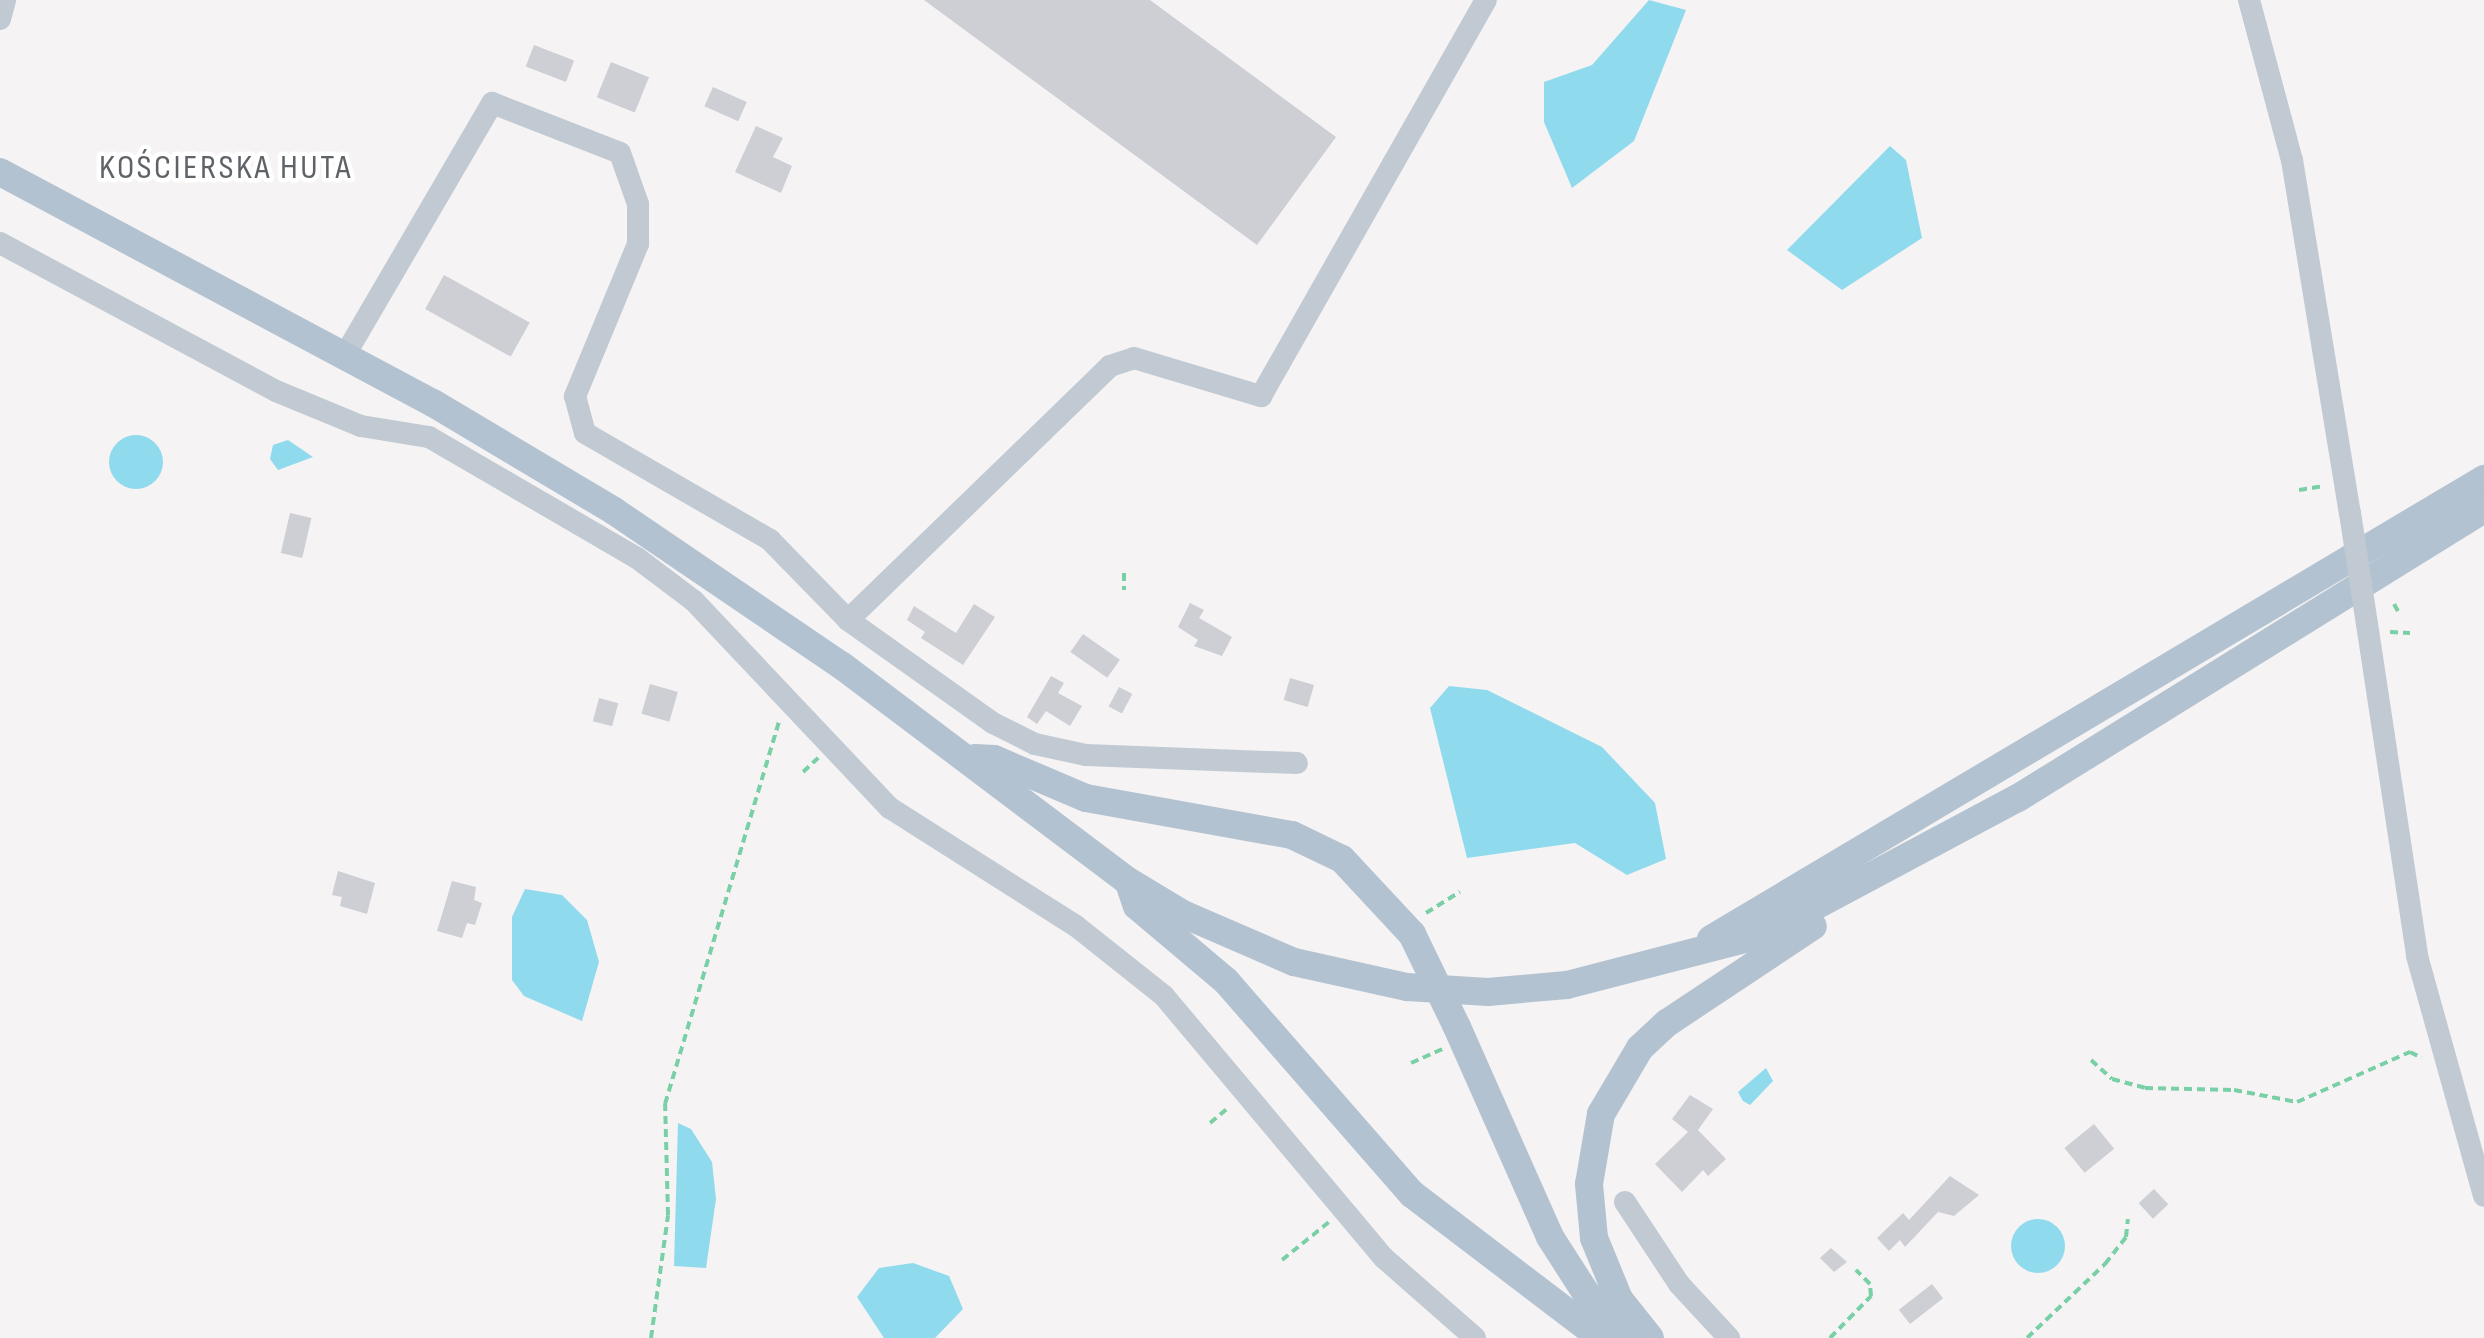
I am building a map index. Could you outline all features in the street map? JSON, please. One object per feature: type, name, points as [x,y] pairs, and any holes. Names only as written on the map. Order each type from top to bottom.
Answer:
[{"type":"main road","points":[[0,172],[345,355],[614,511],[967,758],[1128,882],[1255,949],[1407,988],[1488,992],[1568,985],[1762,935],[1900,865]]},
{"type":"main road","points":[[1665,962],[1825,875],[2484,479]]},
{"type":"main road","points":[[1650,1338],[1605,1271],[1590,1215],[1590,1156],[1612,1090],[1667,1022],[1900,865],[2484,508]]},
{"type":"main road","points":[[967,758],[994,759],[1086,798],[1292,835],[1342,859],[1409,930],[1457,1027],[1550,1238],[1586,1293],[1634,1338]]},
{"type":"main road","points":[[1128,882],[1137,906],[1226,981],[1412,1194],[1601,1338]]},
{"type":"street","points":[[0,19],[5,0]]},
{"type":"street","points":[[848,620],[1110,366],[1134,358],[1261,396],[1486,0]]},
{"type":"street","points":[[2249,0],[2292,160],[2350,513],[2377,628],[2418,956],[2444,1070],[2484,1196]]},
{"type":"street","points":[[345,355],[492,103],[620,153],[638,204],[638,244],[575,396],[585,433],[770,540],[848,620],[993,723],[1034,744],[1086,756],[1297,763]]},
{"type":"street","points":[[0,243],[276,391],[361,426],[428,437],[637,558],[725,630],[890,808],[1076,926],[1164,996],[1395,1269],[1475,1338]]},
{"type":"street","points":[[1625,1202],[1680,1284],[1728,1338]]},
{"type":"path","points":[[2299,490],[2335,485]]},
{"type":"path","points":[[1124,573],[1124,590]]},
{"type":"path","points":[[2394,604],[2399,613]]},
{"type":"path","points":[[2377,628],[2410,633]]},
{"type":"path","points":[[652,1338],[668,1215],[665,1104],[769,742]]},
{"type":"path","points":[[1409,930],[1460,892]]},
{"type":"path","points":[[2091,1060],[2112,1078],[2144,1088],[2234,1090],[2297,1102],[2410,1052],[2444,1070]]},
{"type":"path","points":[[1282,1260],[1344,1210]]},
{"type":"path","points":[[2027,1338],[2105,1264],[2126,1237],[2128,1219]]},
{"type":"path","points":[[1830,1338],[1870,1296],[1870,1284],[1856,1270]]},
{"type":"water","points":[[1649,0],[1686,10],[1634,141],[1572,188],[1544,122],[1544,82],[1592,65]]},
{"type":"water","points":[[1890,146],[1906,160],[1922,238],[1842,290],[1787,250]]},
{"type":"water","points":[[136,435],[155,443],[163,462],[155,481],[136,489],[117,481],[109,462],[117,443]]},
{"type":"water","points":[[288,440],[313,457],[278,470],[270,459],[273,445]]},
{"type":"water","points":[[1449,686],[1487,690],[1602,747],[1655,803],[1666,859],[1627,875],[1575,843],[1467,858],[1430,708]]},
{"type":"water","points":[[525,889],[562,895],[587,920],[599,962],[582,1021],[524,996],[512,980],[512,917]]},
{"type":"water","points":[[1766,1068],[1773,1081],[1750,1105],[1738,1092]]},
{"type":"water","points":[[678,1123],[691,1129],[712,1162],[716,1199],[706,1268],[674,1266]]},
{"type":"water","points":[[2038,1219],[2057,1227],[2065,1246],[2057,1265],[2038,1273],[2019,1265],[2011,1246],[2019,1227]]},
{"type":"water","points":[[913,1263],[949,1276],[963,1309],[935,1338],[884,1338],[857,1297],[879,1268]]},
{"type":"building","points":[[924,0],[1150,0],[1336,137],[1257,245]]},
{"type":"building","points":[[534,45],[574,60],[566,82],[526,66]]},
{"type":"building","points":[[611,62],[649,77],[635,113],[597,97]]},
{"type":"building","points":[[713,87],[747,102],[738,121],[704,106]]},
{"type":"building","points":[[756,126],[783,138],[773,157],[792,166],[781,193],[735,172]]},
{"type":"building","points":[[444,275],[530,323],[511,357],[425,309]]},
{"type":"building","points":[[290,513],[311,518],[302,558],[281,553]]},
{"type":"building","points":[[1190,603],[1204,610],[1199,618],[1232,637],[1222,656],[1194,646],[1198,640],[1178,627]]},
{"type":"building","points":[[974,604],[995,617],[963,665],[921,638],[925,632],[907,620],[914,606],[956,633]]},
{"type":"building","points":[[1083,634],[1120,660],[1107,678],[1070,652]]},
{"type":"building","points":[[1051,676],[1064,683],[1058,693],[1082,706],[1070,726],[1046,711],[1037,724],[1027,717]]},
{"type":"building","points":[[1290,678],[1314,685],[1308,707],[1284,700]]},
{"type":"building","points":[[650,684],[678,692],[669,722],[641,714]]},
{"type":"building","points":[[1119,687],[1132,694],[1122,713],[1109,706]]},
{"type":"building","points":[[599,698],[618,703],[612,726],[593,721]]},
{"type":"building","points":[[338,871],[375,883],[367,914],[340,906],[342,897],[332,895]]},
{"type":"building","points":[[452,881],[476,887],[474,900],[482,903],[475,925],[467,923],[462,938],[437,931]]},
{"type":"building","points":[[1690,1095],[1713,1109],[1698,1130],[1726,1159],[1708,1176],[1703,1170],[1682,1192],[1655,1164],[1688,1132],[1672,1119]]},
{"type":"building","points":[[2094,1124],[2114,1149],[2085,1173],[2064,1148]]},
{"type":"building","points":[[1950,1176],[1979,1195],[1954,1216],[1938,1212],[1905,1247],[1900,1240],[1889,1251],[1877,1238],[1903,1213],[1909,1220]]},
{"type":"building","points":[[2154,1189],[2168,1204],[2153,1219],[2139,1203]]},
{"type":"building","points":[[1831,1248],[1847,1262],[1834,1272],[1820,1258]]},
{"type":"building","points":[[1932,1284],[1943,1298],[1910,1324],[1899,1310]]},
{"type":"district","name":"KOŚCIERSKA HUTA","points":[[226,168]]}]
